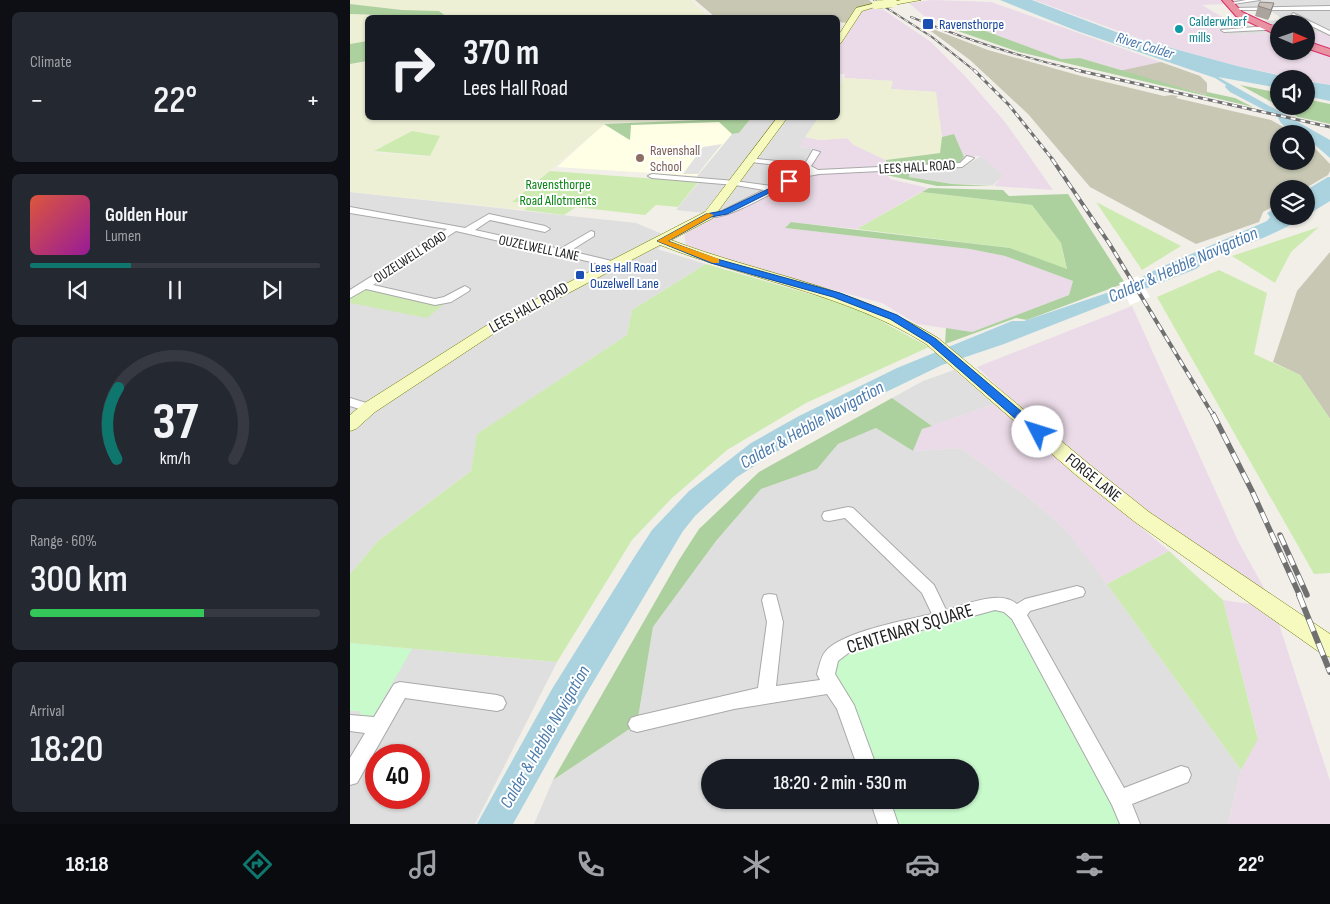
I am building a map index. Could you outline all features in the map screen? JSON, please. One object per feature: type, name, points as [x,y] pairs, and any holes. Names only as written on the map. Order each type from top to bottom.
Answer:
[{"type":"highway","points":[[1230,4],[1249,19],[1270,29]]},
{"type":"highway","points":[[1315,48],[1330,54]]},
{"type":"street","points":[[840,38],[859,10],[876,5],[918,0]]},
{"type":"street","points":[[1230,4],[1258,0]]},
{"type":"street","points":[[1272,3],[1286,9]]},
{"type":"street","points":[[1230,4],[1286,9],[1330,8]]},
{"type":"street","points":[[1205,21],[1249,19]]},
{"type":"street","points":[[1315,25],[1330,25]]},
{"type":"street","points":[[1315,25],[1330,33]]},
{"type":"street","points":[[1224,30],[1270,28]]},
{"type":"street","points":[[1315,33],[1330,33]]},
{"type":"street","points":[[709,215],[736,183],[781,120]]},
{"type":"street","points":[[802,175],[816,152]]},
{"type":"street","name":"LEES HALL ROAD","points":[[350,424],[369,408],[497,325],[709,215],[724,213],[802,175],[819,172],[962,165],[970,158]]},
{"type":"street","points":[[751,160],[807,166],[819,172]]},
{"type":"street","points":[[652,176],[736,183],[773,189]]},
{"type":"street","name":"OUZELWELL LANE","points":[[350,210],[455,228],[613,264]]},
{"type":"street","name":"OUZELWELL LANE","points":[[466,231],[489,218],[545,229]]},
{"type":"street","name":"OUZELWELL ROAD","points":[[351,294],[455,228]]},
{"type":"street","points":[[562,252],[591,234]]},
{"type":"street","name":"FORGE LANE","points":[[661,241],[714,261],[836,295],[894,317],[938,346],[1142,517],[1330,647]]},
{"type":"street","name":"OUZELWELL ROAD","points":[[365,286],[435,302],[447,300],[465,289]]},
{"type":"street","points":[[350,402],[369,408]]},
{"type":"street","points":[[829,516],[848,512],[928,589],[942,618]]},
{"type":"street","points":[[1077,592],[1024,606],[1018,614],[1120,799],[1130,824]]},
{"type":"street","points":[[766,695],[775,622],[770,600]]},
{"type":"street","name":"CENTENARY SQUARE","points":[[831,685],[826,674],[831,657],[845,646],[994,604],[1008,606],[1018,614]]},
{"type":"street","points":[[637,724],[766,695],[804,692],[831,685],[845,705],[865,759]]},
{"type":"street","points":[[350,776],[400,690],[497,703]]},
{"type":"street","points":[[350,723],[379,726]]},
{"type":"street","points":[[1120,799],[1180,775]]},
{"type":"street","points":[[883,809],[888,824]]},
{"type":"shaded area","points":[[350,0],[691,0],[707,15],[444,15],[439,11],[402,10],[350,4]]},
{"type":"shaded area","points":[[695,0],[869,0],[874,4],[860,8],[848,23],[840,22],[840,15],[713,15]]},
{"type":"shaded area","points":[[932,0],[991,2],[1200,76],[1207,83],[1207,95],[1080,58],[1061,59],[980,29],[946,27],[932,17],[924,16],[909,3]]},
{"type":"shaded area","points":[[1034,0],[1225,0],[1229,4],[1202,5],[1229,21],[1207,22],[1231,35],[1270,33],[1270,60],[1315,60],[1315,32],[1330,33],[1330,85],[1315,82],[1315,70],[1270,70],[1270,73],[1237,66],[1143,40]]},
{"type":"shaded area","points":[[1227,0],[1330,0],[1330,33],[1315,32],[1315,15],[1277,15],[1268,9],[1236,10]]},
{"type":"shaded area","points":[[872,8],[884,10],[931,42],[965,76],[1005,122],[1053,190],[994,186],[1003,175],[981,156],[964,157],[954,135],[942,137],[935,92],[890,89],[892,81],[844,78],[845,74],[840,74],[840,38],[857,12]]},
{"type":"shaded area","points":[[350,14],[371,15],[365,15],[365,41],[350,44]]},
{"type":"shaded area","points":[[1238,20],[1252,27],[1268,26],[1260,21],[1270,21],[1270,33],[1231,35],[1206,21]]},
{"type":"shaded area","points":[[930,28],[988,50],[1081,76],[1164,96],[1178,96],[1176,98],[1271,120],[1280,125],[1270,125],[1270,170],[1315,170],[1315,148],[1330,164],[1330,171],[1328,175],[1315,183],[1315,180],[1270,180],[1270,208],[1263,212],[1259,222],[1196,244],[1090,187],[1028,114],[970,60],[928,29]]},
{"type":"shaded area","points":[[365,61],[365,120],[693,120],[606,123],[513,202],[533,203],[524,210],[350,192],[350,64]],"holes":[[[412,131],[439,136],[429,157],[373,152]]]},
{"type":"shaded area","points":[[1161,62],[1200,76],[1207,83],[1207,95],[1119,71]]},
{"type":"shaded area","points":[[844,78],[893,81],[891,89],[936,92],[942,137],[940,153],[886,160],[854,145],[847,138],[820,140],[805,137],[817,120],[840,120],[840,85]]},
{"type":"shaded area","points":[[749,120],[817,120],[800,147],[818,149],[802,175],[708,220],[657,249],[706,264],[632,310],[627,335],[478,434],[471,471],[378,541],[350,574],[350,192],[636,223],[667,236],[704,213],[676,210],[698,183],[697,176],[722,145],[732,134],[739,133]]},
{"type":"shaded area","name":"Ravenshall School","points":[[720,122],[732,134],[697,176],[557,167],[604,124],[629,140],[631,125]]},
{"type":"shaded area","points":[[805,137],[820,140],[847,138],[854,145],[886,160],[886,174],[890,179],[928,188],[857,229],[791,222],[785,228],[970,249],[1005,256],[1073,281],[1069,295],[972,332],[917,324],[882,303],[722,260],[686,246],[684,234],[708,220],[802,175],[817,149],[800,147]]},
{"type":"shaded area","points":[[722,144],[698,174],[683,174],[703,147]]},
{"type":"shaded area","points":[[981,156],[1004,175],[993,185],[952,184],[909,177],[909,168],[965,166]]},
{"type":"shaded area","points":[[1330,252],[1330,419],[1300,375],[1273,362],[1297,291]]},
{"type":"shaded area","points":[[1132,306],[1238,541],[1269,597],[1185,541],[1033,420],[977,367]]},
{"type":"shaded area","points":[[954,370],[994,404],[932,426],[892,398],[923,381]]},
{"type":"shaded area","points":[[994,404],[1169,551],[1107,584],[1063,527],[1033,501],[961,448],[913,451],[922,429]]},
{"type":"shaded area","points":[[876,428],[913,451],[961,448],[1033,501],[1063,527],[1084,552],[1241,770],[1228,824],[534,824],[553,780],[637,724],[653,627],[716,541],[761,489],[817,469],[838,444]]},
{"type":"shaded area","points":[[1223,600],[1256,605],[1277,618],[1330,781],[1330,824],[1228,824],[1241,770],[1258,738]]},
{"type":"shaded area","points":[[350,643],[557,662],[475,824],[350,824]]},
{"type":"green space","points":[[350,4],[402,10],[439,11],[444,15],[382,15],[350,14]]},
{"type":"green space","points":[[946,27],[980,29],[1061,59],[1080,58],[1206,95],[1207,92],[1235,98],[1253,107],[1019,52]]},
{"type":"green space","points":[[365,41],[365,61],[350,64],[350,44]]},
{"type":"green space","points":[[1240,85],[1270,91],[1270,101]]},
{"type":"green space","points":[[1315,101],[1330,104],[1330,124],[1295,115],[1315,115]]},
{"type":"green space","points":[[749,120],[739,133],[732,134],[719,122],[631,125],[630,140],[604,124]]},
{"type":"green space","points":[[412,131],[440,136],[430,156],[374,151]]},
{"type":"green space","points":[[954,134],[964,157],[959,163],[886,166],[886,160],[940,153],[942,137]]},
{"type":"green space","points":[[909,168],[909,177],[952,184],[994,186],[937,186],[886,175],[886,169]]},
{"type":"green space","name":"Ravensthorpe Road Allotments","points":[[550,171],[698,182],[678,207],[656,205],[645,215],[576,207],[564,215],[524,210],[532,203],[512,202]]},
{"type":"green space","points":[[929,188],[1003,190],[1009,196],[1068,194],[1125,283],[1027,320],[1016,318],[945,344],[946,328],[972,332],[1069,295],[1073,281],[1005,256],[970,249],[785,228],[791,222],[1010,248],[1067,269],[1061,243],[1032,205],[922,192]]},
{"type":"green space","points":[[922,192],[1032,205],[1061,243],[1067,270],[1010,248],[857,229]]},
{"type":"green space","points":[[1096,202],[1181,246],[1142,270]]},
{"type":"green space","points":[[1319,227],[1291,252],[1275,283],[1232,256]]},
{"type":"green space","points":[[706,264],[855,307],[929,347],[806,403],[727,450],[671,499],[632,540],[557,662],[350,643],[350,574],[378,541],[471,471],[477,434],[627,335],[632,310]]},
{"type":"green space","points":[[1219,270],[1267,293],[1254,354],[1300,375],[1330,419],[1330,573],[1314,574],[1157,297]]},
{"type":"green space","points":[[366,287],[435,303],[448,301],[427,318],[350,303],[350,297]]},
{"type":"green space","points":[[892,398],[932,426],[922,429],[913,451],[876,428],[838,444],[817,469],[761,489],[716,541],[653,627],[637,724],[553,780],[679,560],[699,529],[759,472]]},
{"type":"green space","points":[[1169,551],[1223,600],[1258,739],[1241,770],[1107,584]]},
{"type":"green space","points":[[1008,606],[1130,824],[888,824],[883,809],[979,809],[979,759],[864,759],[831,685],[831,657],[845,646]]},
{"type":"green space","points":[[350,643],[412,649],[373,717],[362,716],[359,711],[350,711]]},
{"type":"water","name":"River Calder","points":[[1000,0],[1032,0],[1124,35],[1270,73],[1270,86],[1218,77],[1270,106],[1270,113],[1230,92],[1225,87],[1226,85],[1215,78],[1077,31]]},
{"type":"water","points":[[1315,82],[1330,85],[1330,101],[1315,98]]},
{"type":"water","name":"River Calder","points":[[1274,115],[1286,115],[1303,125],[1283,125]]},
{"type":"water","name":"River Calder","points":[[1315,132],[1330,140],[1330,158],[1315,145]]},
{"type":"water","points":[[1330,177],[1330,201],[1315,210],[1315,185]]},
{"type":"water","name":"Calder & Hebble Navigation","points":[[1270,217],[1270,225],[1291,225],[1264,238],[1210,256],[1196,269],[1004,344],[942,365],[859,405],[787,445],[737,477],[695,516],[683,531],[579,706],[513,824],[477,824],[552,689],[652,530],[689,491],[751,443],[797,417],[897,368],[1012,321],[1024,321],[1142,281],[1142,277],[1157,269],[1267,221]]},
{"type":"pier","points":[[1138,276],[1150,297],[1130,305],[1119,283]]},
{"type":"building","points":[[1260,2],[1274,3],[1271,10],[1258,6]]},
{"type":"railway","points":[[874,0],[932,37],[975,71]]},
{"type":"railway","points":[[911,17],[995,48],[1082,71]]},
{"type":"railway","points":[[1076,70],[1330,127]]},
{"type":"railway","points":[[975,71],[1009,105],[1053,160]]},
{"type":"railway","points":[[1052,159],[1109,243],[1213,415]]},
{"type":"railway","points":[[1213,414],[1252,491],[1300,596]]},
{"type":"railway","points":[[1280,535],[1307,595]]},
{"type":"railway","points":[[1299,595],[1330,672]]},
{"type":"slow traffic","points":[[710,215],[685,230],[661,241],[716,261]]},
{"type":"place","name":"Ravensthorpe","points":[[928,24]]},
{"type":"place","name":"Calderwharf mills","points":[[1179,29]]},
{"type":"place","name":"Ravenshall School","points":[[640,158]]},
{"type":"place","name":"Lees Hall Road Ouzelwell Lane","points":[[580,275]]},
{"type":"route","points":[[789,181],[724,213],[709,215],[685,230],[661,241],[714,261],[836,295],[894,317],[932,341],[1038,432]]}]
